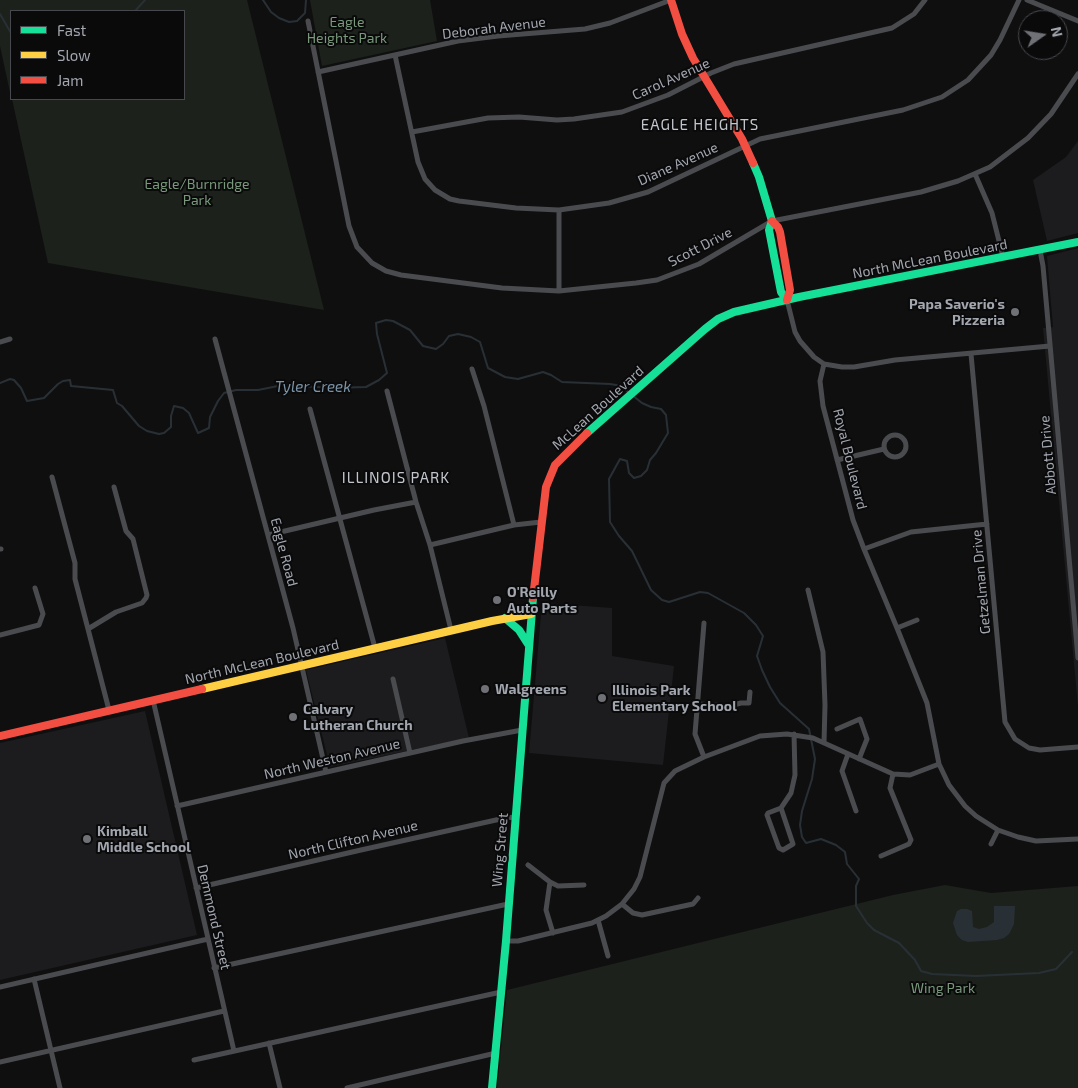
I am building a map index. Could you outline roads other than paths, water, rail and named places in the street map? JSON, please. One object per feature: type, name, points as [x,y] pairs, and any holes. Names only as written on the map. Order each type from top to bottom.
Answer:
[{"type":"main road","points":[[671,0],[687,46],[745,146],[759,177],[772,221],[769,230],[781,292],[787,300]]},
{"type":"main road","name":"North McLean Boulevard","points":[[787,300],[1078,242]]},
{"type":"main road","name":"McLean Boulevard","points":[[531,614],[546,486],[555,465],[580,439],[718,319],[750,307],[787,300]]},
{"type":"main road","name":"North McLean Boulevard","points":[[0,736],[451,630],[531,614]]},
{"type":"main road","name":"Wing Street","points":[[492,1088],[506,941],[531,614]]},
{"type":"main road","points":[[505,618],[519,630],[528,645]]},
{"type":"street","name":"Deborah Avenue","points":[[318,72],[478,38],[585,29],[610,23],[671,0]]},
{"type":"street","name":"Carol Avenue","points":[[412,132],[488,118],[519,117],[557,120],[622,112],[668,95],[704,76],[744,61],[892,28],[914,14],[925,0]]},
{"type":"street","name":"Diane Avenue","points":[[395,55],[421,173],[429,184],[442,195],[459,201],[516,208],[559,210],[609,203],[648,192],[745,146],[783,134],[903,110],[942,98],[968,80],[991,55],[1018,0]]},
{"type":"street","points":[[1027,0],[1078,21]]},
{"type":"street","points":[[308,22],[318,72]]},
{"type":"street","name":"Scott Drive","points":[[318,72],[349,226],[358,247],[371,262],[386,271],[401,275],[502,288],[559,291],[636,283],[662,278],[699,264],[772,221],[922,192],[958,182],[1004,158],[1040,128],[1062,100],[1078,74]]},
{"type":"street","points":[[975,174],[992,213],[1002,257]]},
{"type":"street","points":[[559,210],[559,291]]},
{"type":"street","name":"Abbott Drive","points":[[1040,250],[1044,266],[1078,658]]},
{"type":"street","points":[[787,300],[793,327],[800,341],[824,364],[854,367],[895,360],[1050,346]]},
{"type":"street","points":[[0,342],[10,339]]},
{"type":"street","name":"Eagle Road","points":[[215,339],[268,536],[326,772]]},
{"type":"street","name":"Getzelman Drive","points":[[972,354],[1004,715],[1008,728],[1015,739],[1030,748],[1040,750],[1078,747]]},
{"type":"street","name":"Royal Boulevard","points":[[824,364],[820,381],[821,391],[853,520],[927,703],[939,764],[949,785],[965,806],[976,816],[998,830],[1036,840],[1078,838]]},
{"type":"street","points":[[472,369],[482,400],[514,525]]},
{"type":"street","points":[[387,391],[416,502],[430,545],[451,630]]},
{"type":"street","points":[[310,409],[375,648]]},
{"type":"street","points":[[895,435],[902,437],[906,445],[904,452],[896,456],[890,455],[884,449],[885,441],[895,435]]},
{"type":"street","points":[[837,460],[884,449]]},
{"type":"street","points":[[52,477],[76,566],[75,579],[109,710]]},
{"type":"street","points":[[88,629],[116,612],[138,605],[146,598],[144,578],[133,539],[126,531],[114,488]]},
{"type":"street","points":[[268,536],[374,510],[416,502]]},
{"type":"street","points":[[430,545],[514,525],[541,522]]},
{"type":"street","points":[[864,549],[911,532],[987,524]]},
{"type":"street","points":[[0,635],[39,625],[43,614],[35,588]]},
{"type":"street","points":[[808,590],[823,652],[825,736],[822,742]]},
{"type":"street","points":[[897,628],[917,620]]},
{"type":"street","points":[[704,623],[695,734],[704,757]]},
{"type":"street","points":[[393,679],[410,753]]},
{"type":"street","points":[[698,704],[729,706],[749,703],[750,692]]},
{"type":"street","name":"Demmond Street","points":[[153,700],[234,1051]]},
{"type":"street","points":[[837,729],[860,720],[867,739],[859,758]]},
{"type":"street","name":"North Weston Avenue","points":[[177,806],[410,753],[522,730]]},
{"type":"street","points":[[781,808],[793,844],[783,850],[779,848],[767,815],[781,808],[790,792],[795,774],[794,734]]},
{"type":"street","points":[[506,941],[553,933],[598,920],[622,904],[634,889],[640,877],[664,783],[675,771],[704,757],[760,736],[794,734],[822,742],[893,774],[910,775],[939,764]]},
{"type":"street","points":[[848,754],[842,771],[856,811]]},
{"type":"street","points":[[880,856],[908,844],[911,840],[890,788],[893,774]]},
{"type":"street","name":"North Clifton Avenue","points":[[196,888],[515,817]]},
{"type":"street","points":[[991,844],[998,830]]},
{"type":"street","points":[[528,864],[550,882],[558,886],[584,885]]},
{"type":"street","points":[[550,882],[546,910],[553,933]]},
{"type":"street","points":[[622,904],[633,913],[642,915],[693,904],[698,898]]},
{"type":"street","points":[[214,968],[508,904]]},
{"type":"street","points":[[598,920],[608,956]]},
{"type":"street","points":[[0,987],[208,939]]},
{"type":"street","points":[[34,979],[60,1088]]},
{"type":"street","points":[[194,1060],[501,992]]},
{"type":"street","points":[[0,1062],[224,1011]]},
{"type":"street","points":[[269,1043],[280,1088]]},
{"type":"street","points":[[347,1088],[496,1053]]},
{"type":"waterway","name":"Tyler Creek","points":[[136,10],[145,0]]},
{"type":"waterway","name":"Tyler Creek","points":[[263,0],[271,12],[289,22],[297,21],[305,13],[306,0]]},
{"type":"waterway","name":"Tyler Creek","points":[[0,14],[10,31]]},
{"type":"waterway","name":"Tyler Creek","points":[[0,383],[10,379],[14,380],[21,388],[27,401],[44,398],[58,384],[70,380],[71,386],[113,390],[117,403],[122,406],[139,426],[147,431],[159,434],[164,433],[171,427],[171,416],[174,406],[183,408],[189,413],[198,433],[209,428],[210,417],[224,393],[236,390],[258,390],[283,385],[332,388],[366,387],[379,380],[387,373],[376,323],[386,320],[393,321],[410,330],[423,346],[436,349],[449,336],[458,334],[471,337],[480,342],[488,368],[505,377],[518,379],[543,372],[562,382],[610,384],[622,386],[628,392]]},
{"type":"waterway","name":"Tyler Creek","points":[[632,395],[642,403],[661,409],[666,415],[668,433],[650,460],[647,470],[641,476],[634,478],[629,473],[627,461],[620,459],[609,479],[610,522],[632,551],[651,590],[662,600],[669,602],[700,592],[708,593],[744,613],[756,625],[763,636],[757,656],[770,687],[780,703],[809,729],[815,759],[812,779],[802,811],[800,825],[802,837],[806,843],[821,839],[836,845],[845,852],[847,864],[859,879],[856,886],[856,906],[867,923],[874,930],[899,943],[915,960],[921,971],[932,974],[976,976],[1039,973],[1056,969],[1072,952]]},
{"type":"place","name":"Papa Saverio's Pizzeria","points":[[1015,312]]},
{"type":"place","name":"O'Reilly Auto Parts","points":[[497,600]]},
{"type":"place","name":"Walgreens","points":[[485,689]]},
{"type":"place","name":"Illinois Park Elementary School","points":[[602,698]]},
{"type":"place","name":"Calvary Lutheran Church","points":[[293,717]]},
{"type":"place","name":"Kimball Middle School","points":[[87,839]]},
{"type":"district","name":"EAGLE HEIGHTS","points":[[700,125]]},
{"type":"district","name":"ILLINOIS PARK","points":[[396,478]]},
{"type":"park label","name":"Eagle Heights Park","points":[[347,30]]},
{"type":"park label","name":"Eagle/Burnridge Park","points":[[197,192]]},
{"type":"park label","name":"Wing Park","points":[[943,988]]}]
